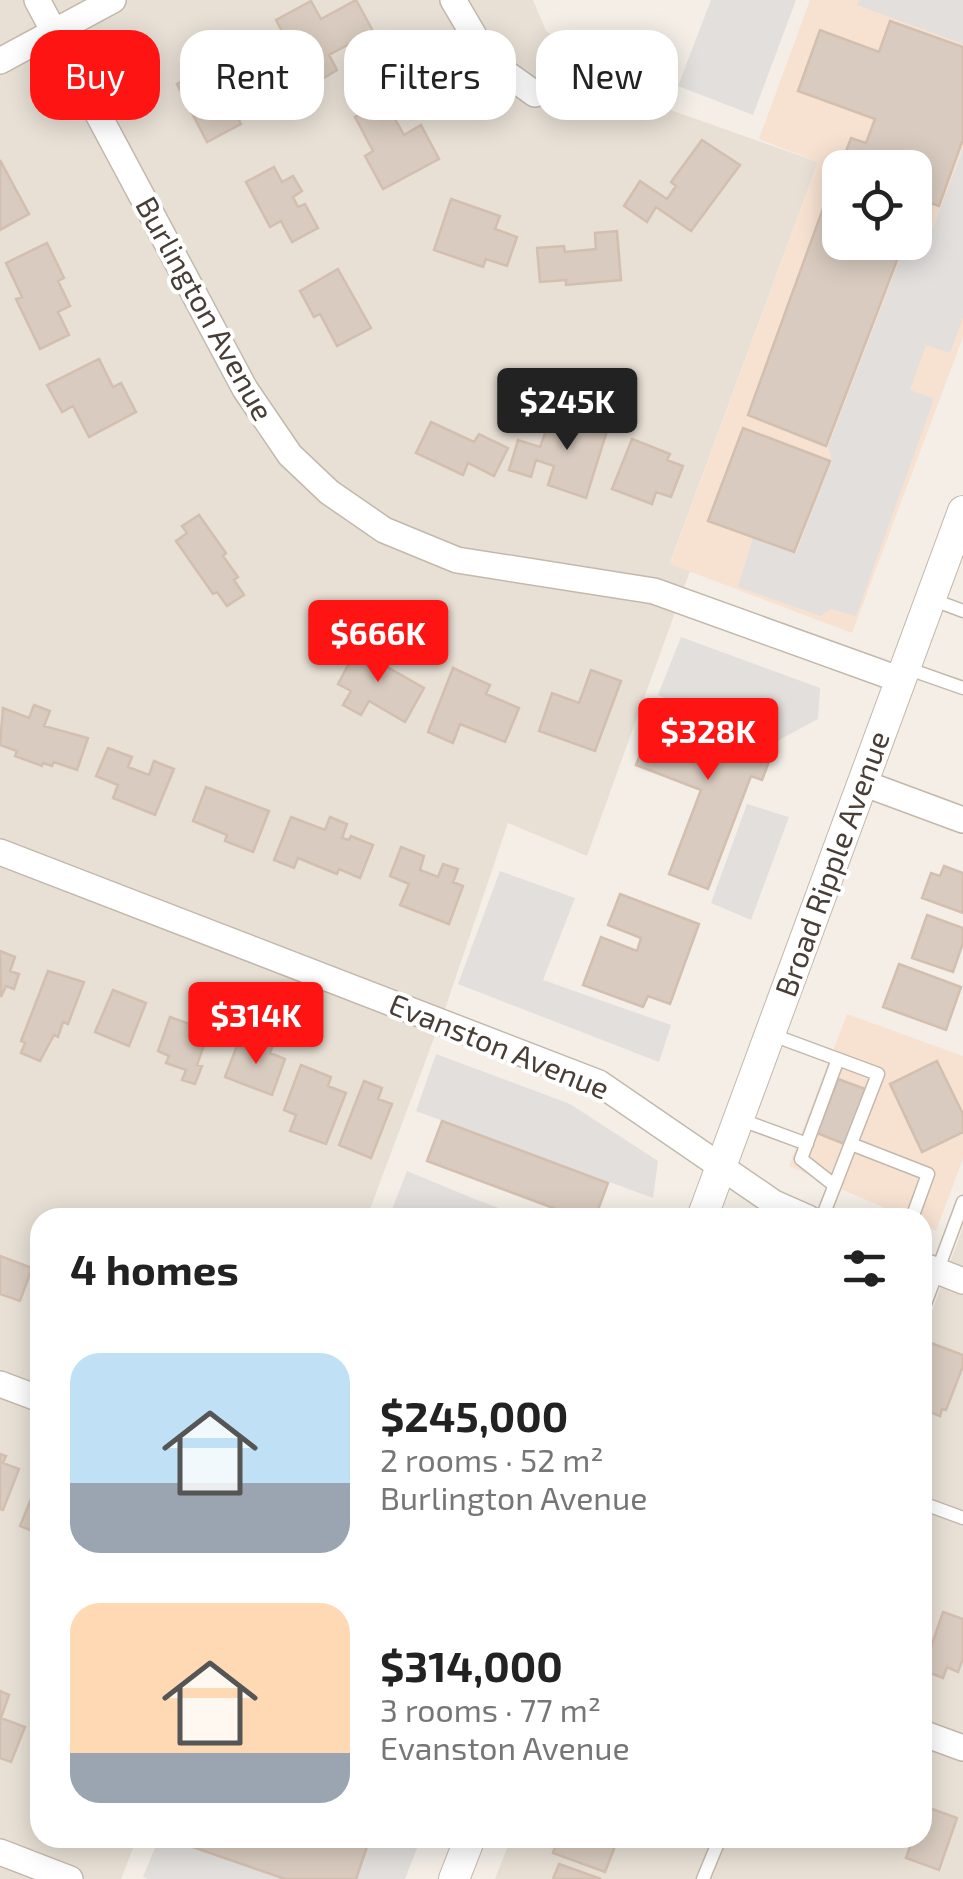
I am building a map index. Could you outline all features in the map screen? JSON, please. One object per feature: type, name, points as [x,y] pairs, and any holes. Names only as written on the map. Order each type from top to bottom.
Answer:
[{"type":"street","name":"Burlington Avenue","points":[[36,0],[53,30]]},
{"type":"street","points":[[58,30],[114,0]]},
{"type":"street","points":[[453,0],[489,61],[535,94]]},
{"type":"street","points":[[0,61],[30,45]]},
{"type":"street","name":"Burlington Avenue","points":[[101,120],[258,412],[308,474],[350,509],[395,536],[458,560],[654,591],[904,674]]},
{"type":"street","name":"Broad Ripple Avenue","points":[[706,1208],[963,511]]},
{"type":"street","points":[[863,783],[963,820]]},
{"type":"street","name":"Evanston Avenue","points":[[0,852],[600,1083],[785,1208]]},
{"type":"street","points":[[932,1269],[963,1280]]},
{"type":"street","points":[[0,1384],[30,1395]]},
{"type":"street","points":[[932,1736],[963,1748]]},
{"type":"street","points":[[454,1879],[466,1848]]},
{"type":"street","points":[[0,1852],[70,1879]]},
{"type":"lane","points":[[931,599],[963,611]]},
{"type":"lane","points":[[904,674],[963,688]]},
{"type":"lane","points":[[770,1034],[878,1074],[826,1208]]},
{"type":"lane","points":[[834,1185],[801,1158],[838,1059]]},
{"type":"lane","points":[[738,1119],[807,1144]]},
{"type":"lane","points":[[851,1144],[928,1174],[916,1208]]},
{"type":"lane","points":[[932,1264],[963,1202]]},
{"type":"lane","points":[[932,1507],[963,1518]]},
{"type":"lane","points":[[704,1879],[716,1848]]},
{"type":"shaded area","points":[[0,0],[533,0],[546,30],[536,30],[536,120],[678,120],[678,113],[818,162],[670,563],[690,571],[587,856],[508,823],[446,1006],[370,1208],[30,1208],[30,1848],[133,1848],[121,1879],[0,1879]]},
{"type":"shaded area","points":[[711,0],[796,0],[753,115],[678,86]]},
{"type":"shaded area","points":[[810,0],[874,0],[963,31],[963,337],[852,633],[670,564],[818,162],[759,139]]},
{"type":"shaded area","points":[[859,0],[963,0],[963,44],[857,5]]},
{"type":"shaded area","points":[[963,149],[963,318],[950,353],[926,345],[910,390],[934,399],[856,616],[831,609],[821,616],[738,587],[753,538],[796,553],[832,460],[828,447],[900,260],[932,260],[933,229]]},
{"type":"shaded area","points":[[681,637],[820,688],[818,719],[777,741],[658,695]]},
{"type":"shaded area","points":[[747,804],[789,817],[751,920],[711,903]]},
{"type":"shaded area","points":[[500,871],[575,898],[543,980],[671,1025],[659,1062],[458,984]]},
{"type":"shaded area","points":[[847,1014],[963,1056],[963,1159],[936,1231],[932,1229],[932,1208],[885,1208],[789,1166]]},
{"type":"shaded area","points":[[436,1054],[570,1104],[658,1161],[653,1198],[416,1111]]},
{"type":"shaded area","points":[[407,1171],[499,1208],[393,1208]]},
{"type":"shaded area","points":[[963,1227],[963,1879],[495,1879],[507,1848],[932,1848],[932,1311]]},
{"type":"shaded area","points":[[155,1848],[196,1848],[285,1879],[148,1879],[143,1877]]},
{"type":"shaded area","points":[[367,1848],[417,1848],[405,1879],[356,1879]]},
{"type":"building","points":[[356,0],[372,30],[344,30],[344,47],[329,55],[337,70],[324,78],[324,30],[281,30],[276,20],[311,1],[321,19]]},
{"type":"building","points":[[890,21],[963,47],[963,139],[939,206],[932,204],[932,150],[846,150],[851,138],[866,143],[875,119],[798,91],[820,30],[879,52]]},
{"type":"building","points":[[196,120],[239,120],[241,124],[207,142]]},
{"type":"building","points":[[357,120],[396,120],[404,135],[421,125],[439,159],[383,189],[365,156],[373,151]]},
{"type":"building","points":[[702,140],[740,165],[691,231],[656,207],[647,222],[624,206],[640,181],[667,199],[676,186],[671,182]]},
{"type":"building","points":[[0,160],[29,214],[0,230]]},
{"type":"building","points":[[274,167],[282,182],[293,176],[302,191],[293,197],[298,207],[305,204],[318,228],[292,242],[281,221],[270,227],[246,182]]},
{"type":"building","points":[[451,199],[500,216],[495,229],[517,237],[507,266],[486,259],[483,267],[434,250]]},
{"type":"building","points":[[822,211],[822,260],[897,260],[826,446],[748,415]]},
{"type":"building","points":[[617,231],[621,280],[566,285],[566,280],[540,282],[537,248],[564,246],[565,252],[596,249],[595,233]]},
{"type":"building","points":[[47,243],[64,278],[58,281],[70,306],[58,312],[69,335],[40,349],[16,299],[22,297],[6,263]]},
{"type":"building","points":[[338,269],[371,328],[337,346],[320,314],[314,317],[300,291]]},
{"type":"building","points":[[99,359],[113,387],[121,383],[136,412],[89,437],[73,406],[62,412],[47,385]]},
{"type":"building","points":[[577,407],[611,418],[586,498],[548,485],[554,466],[536,460],[531,477],[509,470],[518,440],[540,447],[547,428],[567,435]]},
{"type":"building","points":[[431,422],[474,442],[479,434],[508,448],[494,476],[468,463],[463,475],[416,453]]},
{"type":"building","points":[[743,428],[830,461],[794,552],[708,521]]},
{"type":"building","points":[[632,439],[670,454],[667,460],[683,466],[671,497],[656,492],[652,504],[612,489]]},
{"type":"building","points":[[199,515],[226,553],[223,556],[238,577],[234,580],[244,595],[227,606],[217,592],[213,594],[176,541],[187,533],[182,526]]},
{"type":"building","points":[[361,641],[386,655],[382,664],[424,688],[405,722],[369,701],[361,715],[343,705],[351,691],[338,684]]},
{"type":"building","points":[[453,668],[490,685],[486,694],[519,708],[505,742],[460,724],[453,743],[428,732]]},
{"type":"building","points":[[591,670],[621,681],[595,751],[539,731],[552,693],[579,703]]},
{"type":"building","points":[[34,705],[50,711],[44,726],[88,738],[77,770],[54,762],[52,766],[42,766],[15,756],[17,751],[0,745],[3,708],[29,718]]},
{"type":"building","points":[[683,705],[777,741],[762,780],[751,776],[708,889],[669,874],[701,790],[636,765],[645,742],[666,750]]},
{"type":"building","points":[[108,748],[132,757],[128,767],[149,775],[154,761],[174,769],[155,815],[113,798],[118,785],[96,776]]},
{"type":"building","points":[[206,787],[269,811],[253,852],[225,841],[227,835],[193,821]]},
{"type":"building","points":[[291,817],[325,830],[330,817],[347,824],[342,838],[349,840],[351,836],[373,845],[360,878],[339,869],[337,874],[298,858],[294,868],[274,860]]},
{"type":"building","points":[[401,847],[424,856],[420,870],[438,877],[443,864],[458,869],[453,882],[463,886],[449,924],[400,905],[409,884],[390,876]]},
{"type":"building","points":[[944,866],[963,873],[963,913],[922,898],[931,873],[940,876]]},
{"type":"building","points":[[620,894],[699,924],[670,1004],[648,996],[643,1007],[583,985],[601,937],[637,951],[641,938],[608,925]]},
{"type":"building","points":[[927,915],[963,928],[963,943],[953,972],[912,958]]},
{"type":"building","points":[[0,951],[15,957],[10,971],[19,974],[14,989],[6,986],[1,997]]},
{"type":"building","points":[[899,964],[961,987],[946,1030],[883,1007]]},
{"type":"building","points":[[48,971],[84,982],[68,1024],[63,1022],[58,1037],[54,1035],[40,1061],[21,1053],[25,1043],[21,1041]]},
{"type":"building","points":[[113,990],[146,1003],[129,1046],[95,1032]]},
{"type":"building","points":[[170,1017],[209,1031],[195,1084],[182,1080],[186,1070],[166,1063],[169,1056],[158,1051]]},
{"type":"building","points":[[254,1038],[273,1045],[270,1053],[285,1059],[272,1095],[225,1077],[238,1043],[251,1048]]},
{"type":"building","points":[[937,1061],[963,1114],[963,1132],[922,1152],[890,1084]]},
{"type":"building","points":[[301,1065],[331,1077],[328,1086],[346,1093],[326,1144],[290,1131],[296,1115],[284,1110]]},
{"type":"building","points":[[838,1079],[868,1090],[847,1145],[817,1133]]},
{"type":"building","points":[[364,1081],[382,1088],[378,1099],[392,1104],[371,1158],[339,1145]]},
{"type":"building","points":[[442,1121],[608,1183],[599,1208],[553,1208],[427,1161]]},
{"type":"building","points":[[0,1256],[30,1267],[20,1301],[0,1294]]},
{"type":"building","points":[[932,1343],[963,1355],[963,1366],[940,1416],[932,1413]]},
{"type":"building","points":[[0,1454],[6,1456],[3,1463],[19,1469],[3,1510],[0,1509]]},
{"type":"building","points":[[30,1502],[30,1530],[20,1526]]},
{"type":"building","points":[[943,1612],[963,1619],[963,1658],[958,1672],[947,1667],[943,1678],[932,1674],[932,1644]]},
{"type":"building","points":[[0,1691],[9,1695],[1,1718],[25,1727],[11,1762],[0,1758]]},
{"type":"building","points":[[932,1809],[957,1818],[939,1870],[906,1858],[910,1848],[932,1848]]},
{"type":"building","points":[[196,1848],[367,1848],[356,1879],[285,1879]]},
{"type":"building","points":[[555,1848],[614,1848],[605,1872],[553,1853]]},
{"type":"building","points":[[559,1864],[601,1879],[553,1879]]}]
